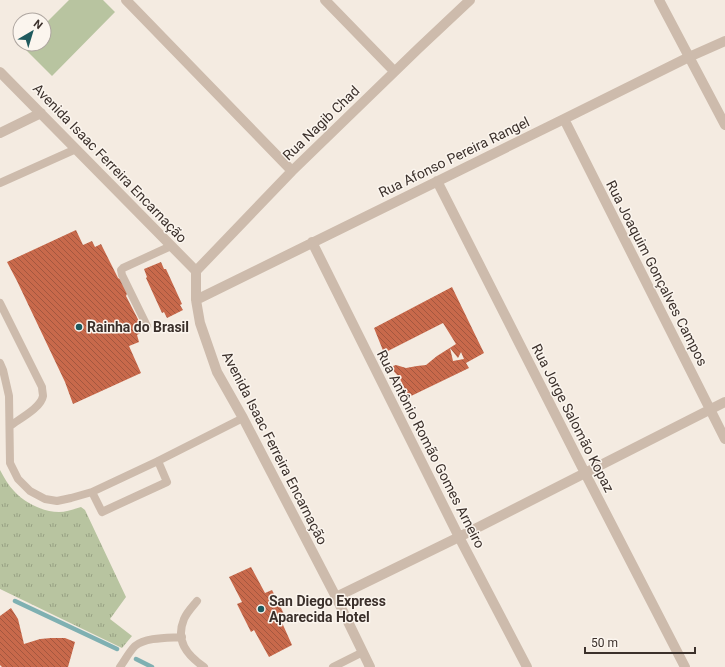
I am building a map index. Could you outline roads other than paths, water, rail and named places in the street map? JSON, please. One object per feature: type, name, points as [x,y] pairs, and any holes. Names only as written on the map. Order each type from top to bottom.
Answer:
[{"type":"street","points":[[126,0],[292,171]]},
{"type":"street","points":[[325,0],[394,71]]},
{"type":"street","name":"Rua Nagib Chad","points":[[196,271],[292,171],[394,71],[470,0]]},
{"type":"street","points":[[659,0],[725,125]]},
{"type":"street","name":"Rua Afonso Pereira Rangel","points":[[196,300],[564,120],[689,57],[725,41]]},
{"type":"street","name":"Avenida Isaac Ferreira Encarnação","points":[[0,72],[196,271],[196,300],[200,323],[217,372],[243,418],[336,597],[370,667]]},
{"type":"street","points":[[0,133],[41,113]]},
{"type":"street","name":"Rua Joaquim Gonçalves Campos","points":[[564,120],[725,439]]},
{"type":"street","name":"Rua Jorge Salomão Kopaz","points":[[437,181],[685,667]]},
{"type":"street","name":"Rua Antônio Romão Gomes Arneiro","points":[[312,242],[459,537],[527,667]]},
{"type":"street","points":[[336,597],[459,537],[725,402]]},
{"type":"lane","points":[[0,183],[76,149]]},
{"type":"lane","points":[[147,326],[121,270],[171,246]]},
{"type":"lane","points":[[0,303],[42,387],[43,396],[41,402],[36,408],[10,426]]},
{"type":"lane","points":[[0,363],[9,396],[10,463],[18,479],[30,491],[45,499],[57,501],[92,492],[158,461],[243,418]]},
{"type":"lane","points":[[92,492],[102,512],[167,482],[158,461]]},
{"type":"lane","points":[[197,601],[184,618],[181,632],[183,646],[198,663],[204,667]]},
{"type":"lane","points":[[120,667],[134,647],[140,642],[158,638],[182,637]]},
{"type":"lane","points":[[333,667],[363,652]]},
{"type":"waterway","points":[[15,601],[117,649]]},
{"type":"waterway","points":[[136,659],[152,667]]},
{"type":"place","name":"Rainha do Brasil","points":[[79,327]]},
{"type":"place","name":"San Diego Express Aparecida Hotel","points":[[261,609]]}]
